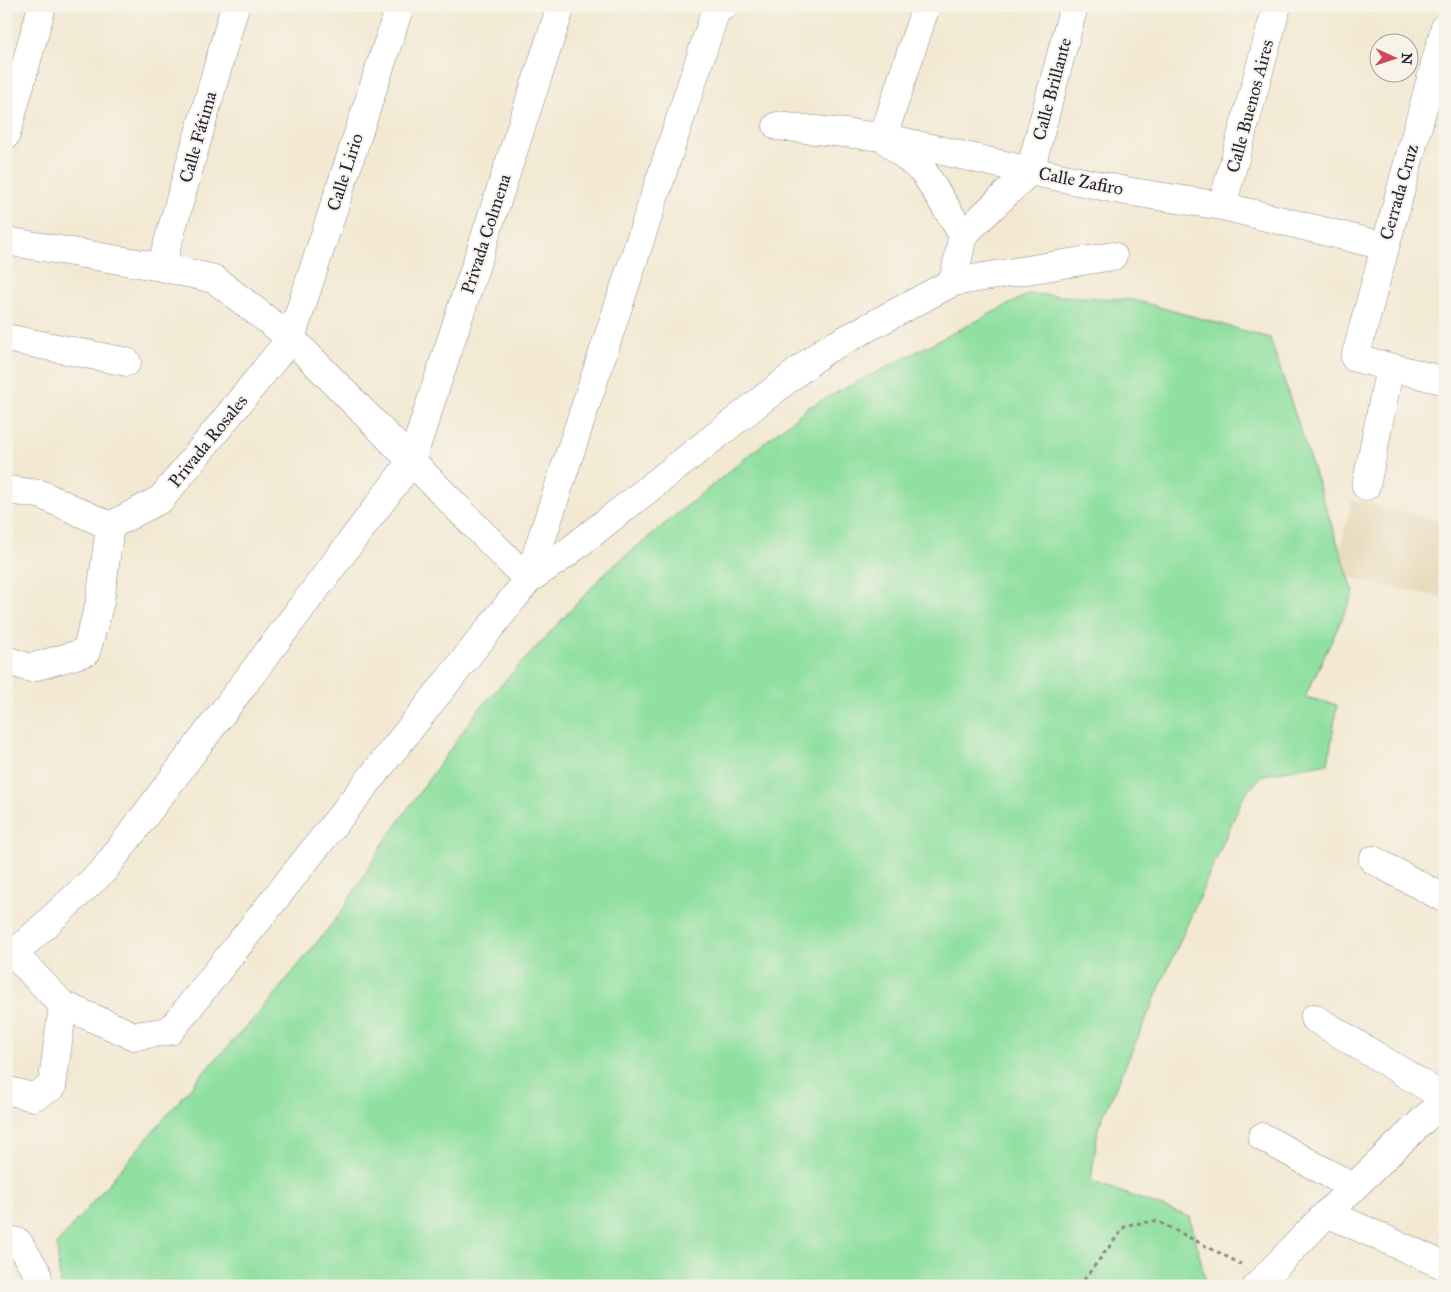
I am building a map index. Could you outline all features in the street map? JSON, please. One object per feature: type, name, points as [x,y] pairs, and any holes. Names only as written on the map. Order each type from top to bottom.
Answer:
[{"type":"street","points":[[6,135],[42,6]]},
{"type":"street","name":"Calle Fátima","points":[[161,267],[235,6]]},
{"type":"street","name":"Calle Lirio","points":[[291,338],[400,6]]},
{"type":"street","name":"Privada Colmena","points":[[10,953],[104,870],[411,462],[561,6]]},
{"type":"street","points":[[528,580],[716,10],[724,6]]},
{"type":"street","points":[[926,6],[883,137],[924,172],[963,235]]},
{"type":"street","name":"Calle Brillante","points":[[1030,171],[1074,6]]},
{"type":"street","name":"Calle Buenos Aires","points":[[1222,206],[1277,6]]},
{"type":"street","name":"Cerrada Cruz","points":[[1390,367],[1355,358],[1445,27]]},
{"type":"street","name":"Calle Zafiro","points":[[777,126],[883,137],[1126,191],[1222,206],[1384,246]]},
{"type":"street","points":[[953,282],[963,235],[1030,171]]},
{"type":"street","points":[[6,241],[161,267],[214,279],[291,338],[528,580]]},
{"type":"street","points":[[10,953],[63,1004],[134,1036],[170,1030],[528,580],[563,556],[824,351],[953,282],[1114,256]]},
{"type":"street","points":[[6,338],[127,362]]},
{"type":"street","name":"Privada Rosales","points":[[110,526],[161,499],[291,338]]},
{"type":"street","points":[[1366,486],[1390,367],[1445,381]]},
{"type":"street","points":[[6,490],[40,494],[110,526],[100,602],[86,652],[30,668],[6,660]]},
{"type":"street","points":[[1373,860],[1445,899]]},
{"type":"street","points":[[6,1090],[33,1097],[52,1087],[63,1004]]},
{"type":"street","points":[[1261,1281],[1353,1187],[1445,1098],[1314,1018]]},
{"type":"street","points":[[1262,1137],[1353,1187]]},
{"type":"street","points":[[1327,1213],[1445,1266]]},
{"type":"street","points":[[6,1239],[18,1242],[37,1272],[39,1286]]},
{"type":"path","points":[[1079,1286],[1126,1225],[1157,1221],[1261,1281]]},
{"type":"shaded area","points":[[1352,500],[1445,523],[1445,598],[1349,578],[1340,550]]},
{"type":"green space","points":[[1029,294],[1134,300],[1270,338],[1354,593],[1305,697],[1337,705],[1328,763],[1263,775],[1244,795],[1098,1128],[1091,1181],[1190,1217],[1207,1286],[60,1286],[57,1244],[203,1073],[260,1012],[341,913],[385,841],[478,710],[607,571],[807,408]]}]
